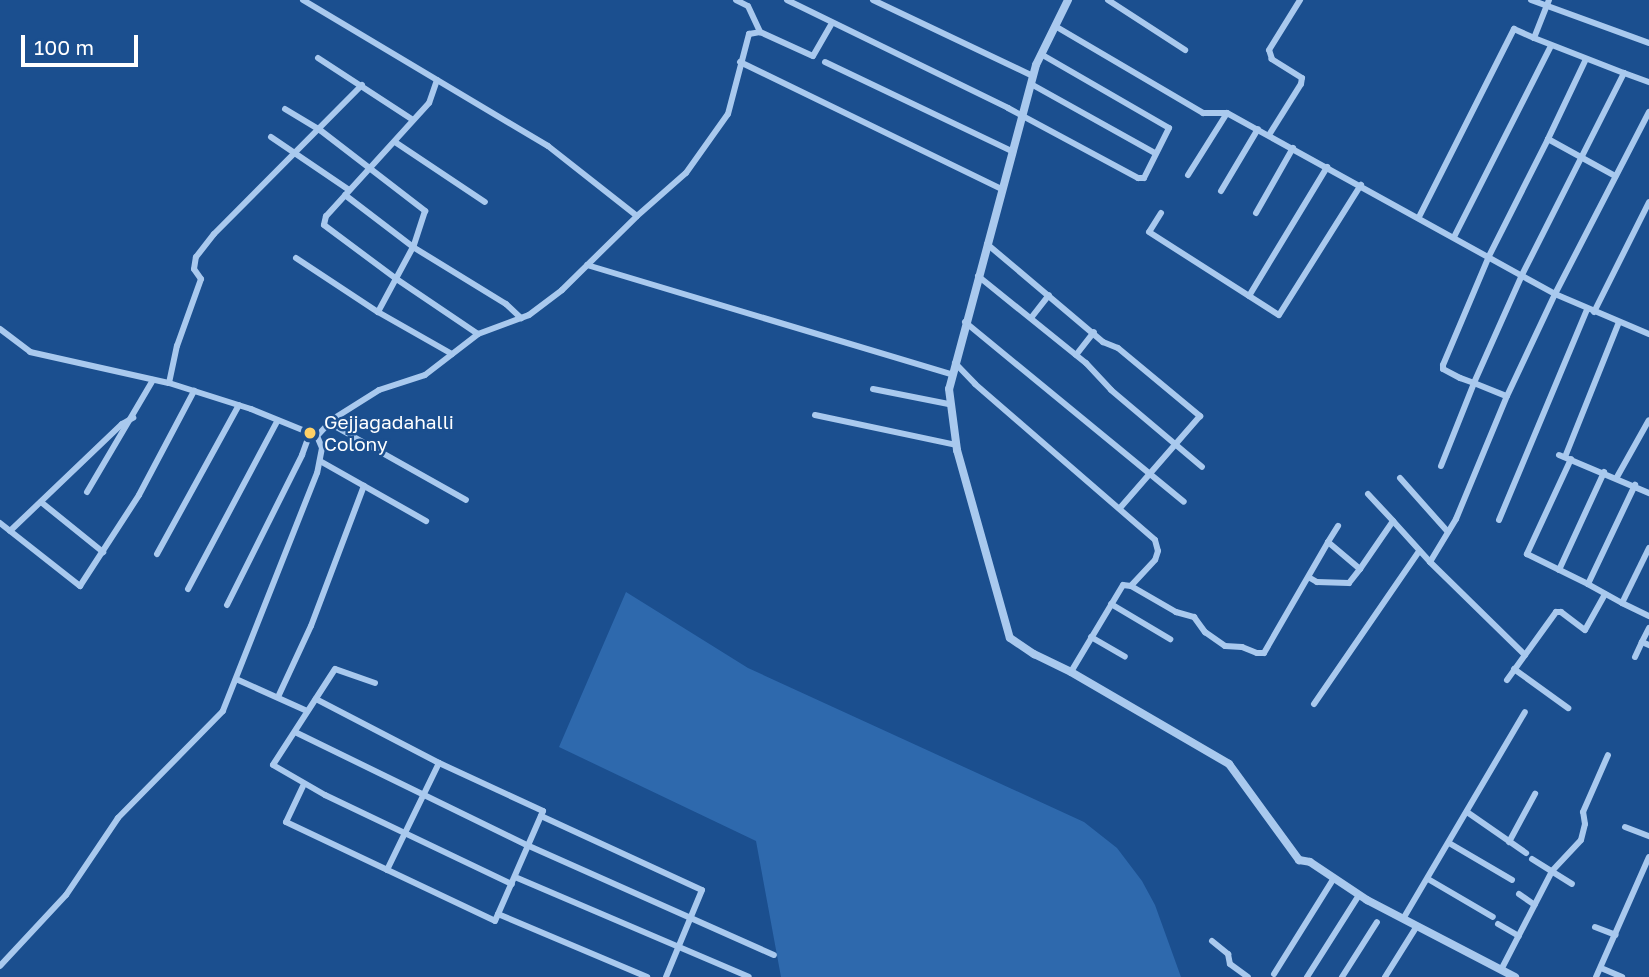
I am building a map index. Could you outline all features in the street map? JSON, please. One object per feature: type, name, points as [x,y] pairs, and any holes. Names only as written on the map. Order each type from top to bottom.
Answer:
[{"type":"street","points":[[303,0],[548,146],[637,216]]},
{"type":"street","points":[[736,0],[748,6],[760,32]]},
{"type":"street","points":[[787,0],[1022,116],[1138,178],[1144,178],[1169,128],[1041,54]]},
{"type":"street","points":[[873,0],[1032,80],[1155,153]]},
{"type":"street","points":[[1068,0],[1041,54],[1032,80],[951,374],[950,404],[956,445],[1010,638],[1229,764],[1292,853],[1359,895],[1515,977]]},
{"type":"street","points":[[1108,0],[1185,50]]},
{"type":"street","points":[[1269,135],[1301,84],[1302,78],[1272,59],[1269,50],[1300,0]]},
{"type":"street","points":[[1531,0],[1548,3],[1649,43]]},
{"type":"street","points":[[1534,38],[1548,3]]},
{"type":"street","points":[[227,605],[313,434],[379,390],[425,375],[478,334],[521,318],[562,290],[637,216],[686,173],[727,114],[750,34],[760,32],[813,56],[832,23]]},
{"type":"street","points":[[1055,26],[1203,113],[1227,113],[1555,294],[1649,334]]},
{"type":"street","points":[[1419,217],[1514,29],[1550,46],[1649,82]]},
{"type":"street","points":[[1454,237],[1550,46]]},
{"type":"street","points":[[318,58],[413,120]]},
{"type":"street","points":[[1507,396],[1446,371],[1443,365],[1489,256],[1586,60]]},
{"type":"street","points":[[740,62],[1002,189]]},
{"type":"street","points":[[825,62],[1012,151]]},
{"type":"street","points":[[1441,466],[1522,275],[1625,73]]},
{"type":"street","points":[[437,80],[429,103],[326,216],[324,226],[478,334]]},
{"type":"street","points":[[169,383],[177,346],[201,279],[193,264],[214,234],[362,85]]},
{"type":"street","points":[[285,109],[320,130],[425,211],[413,247],[377,312]]},
{"type":"street","points":[[1430,562],[1448,532],[1555,294],[1649,111]]},
{"type":"street","points":[[1188,175],[1227,113]]},
{"type":"street","points":[[1221,191],[1258,129]]},
{"type":"street","points":[[271,137],[296,152],[413,247],[506,304],[521,318]]},
{"type":"street","points":[[1548,139],[1615,176]]},
{"type":"street","points":[[394,142],[485,202]]},
{"type":"street","points":[[1256,213],[1293,148]]},
{"type":"street","points":[[1249,296],[1327,167]]},
{"type":"street","points":[[1160,213],[1149,232],[1275,313],[1283,313],[1361,185]]},
{"type":"street","points":[[1499,520],[1590,311],[1649,202]]},
{"type":"street","points":[[987,244],[1103,342],[1118,348],[1200,416],[1120,508]]},
{"type":"street","points":[[296,258],[377,312],[452,354]]},
{"type":"street","points":[[587,265],[951,374]]},
{"type":"street","points":[[978,276],[1076,355],[1111,390],[1202,467]]},
{"type":"street","points":[[1031,318],[1049,295]]},
{"type":"street","points":[[965,322],[1184,502]]},
{"type":"street","points":[[1619,322],[1527,554],[1649,616]]},
{"type":"street","points":[[0,329],[30,352],[169,383],[239,405],[313,434],[322,448],[320,461],[223,711],[118,818],[66,895],[0,966]]},
{"type":"street","points":[[1076,355],[1094,332]]},
{"type":"street","points":[[954,362],[975,384],[1155,540],[1158,551],[1154,561],[1131,586]]},
{"type":"street","points":[[87,492],[153,380]]},
{"type":"street","points":[[873,389],[950,404]]},
{"type":"street","points":[[0,523],[80,586],[139,495],[194,391]]},
{"type":"street","points":[[157,554],[239,405]]},
{"type":"street","points":[[815,415],[956,445]]},
{"type":"street","points":[[10,531],[122,424],[132,418]]},
{"type":"street","points":[[188,589],[278,420]]},
{"type":"street","points":[[1617,477],[1649,420]]},
{"type":"street","points":[[329,423],[466,500]]},
{"type":"street","points":[[1565,457],[1604,471],[1649,493]]},
{"type":"street","points":[[320,461],[426,522]]},
{"type":"street","points":[[1559,570],[1604,471]]},
{"type":"street","points":[[1400,478],[1448,532]]},
{"type":"street","points":[[1588,584],[1635,485]]},
{"type":"street","points":[[278,697],[311,626],[365,486]]},
{"type":"street","points":[[1368,494],[1419,551],[1525,655]]},
{"type":"street","points":[[41,502],[103,552]]},
{"type":"street","points":[[1310,578],[1317,582],[1349,583],[1393,521]]},
{"type":"street","points":[[1070,672],[1123,585],[1131,586],[1176,612],[1194,617],[1205,632],[1225,646],[1264,653],[1310,578],[1309,571],[1338,526]]},
{"type":"street","points":[[1328,542],[1360,569]]},
{"type":"street","points":[[1622,603],[1649,548]]},
{"type":"street","points":[[1314,704],[1419,551]]},
{"type":"street","points":[[1507,680],[1556,612],[1562,612],[1585,631],[1605,594]]},
{"type":"street","points":[[1111,604],[1170,639]]},
{"type":"street","points":[[1635,657],[1646,644],[1649,628]]},
{"type":"street","points":[[1091,637],[1125,657]]},
{"type":"street","points":[[375,682],[335,669],[273,765],[304,784],[404,834],[749,977]]},
{"type":"street","points":[[1514,669],[1568,708]]},
{"type":"street","points":[[236,679],[307,711]]},
{"type":"street","points":[[304,784],[286,822],[495,921],[542,811],[316,699]]},
{"type":"street","points":[[1403,919],[1525,712]]},
{"type":"street","points":[[295,732],[422,797],[774,955]]},
{"type":"street","points":[[1502,970],[1552,872],[1581,840],[1586,824],[1583,812],[1608,755]]},
{"type":"street","points":[[387,870],[439,762]]},
{"type":"street","points":[[1509,842],[1535,794]]},
{"type":"street","points":[[1467,812],[1572,884]]},
{"type":"street","points":[[541,816],[702,890],[693,918],[666,977]]},
{"type":"street","points":[[1625,827],[1649,836]]},
{"type":"street","points":[[1450,843],[1512,880]]},
{"type":"street","points":[[1596,977],[1649,857]]},
{"type":"street","points":[[1274,974],[1334,878]]},
{"type":"street","points":[[1428,879],[1493,917]]},
{"type":"street","points":[[1519,894],[1535,905]]},
{"type":"street","points":[[1307,977],[1359,895]]},
{"type":"street","points":[[498,914],[648,977]]},
{"type":"street","points":[[1342,977],[1377,922]]},
{"type":"street","points":[[1498,924],[1519,936]]},
{"type":"street","points":[[1385,977],[1418,926]]},
{"type":"street","points":[[1595,927],[1616,935]]},
{"type":"street","points":[[1212,941],[1228,954],[1230,964],[1248,977]]},
{"type":"street","points":[[1601,968],[1622,977]]},
{"type":"shaded area","points":[[626,592],[748,668],[1084,822],[1117,848],[1142,881],[1155,905],[1181,977],[781,977],[756,841],[559,747]]},
{"type":"place","name":"Gejjagadahalli Colony","points":[[310,433]]}]
